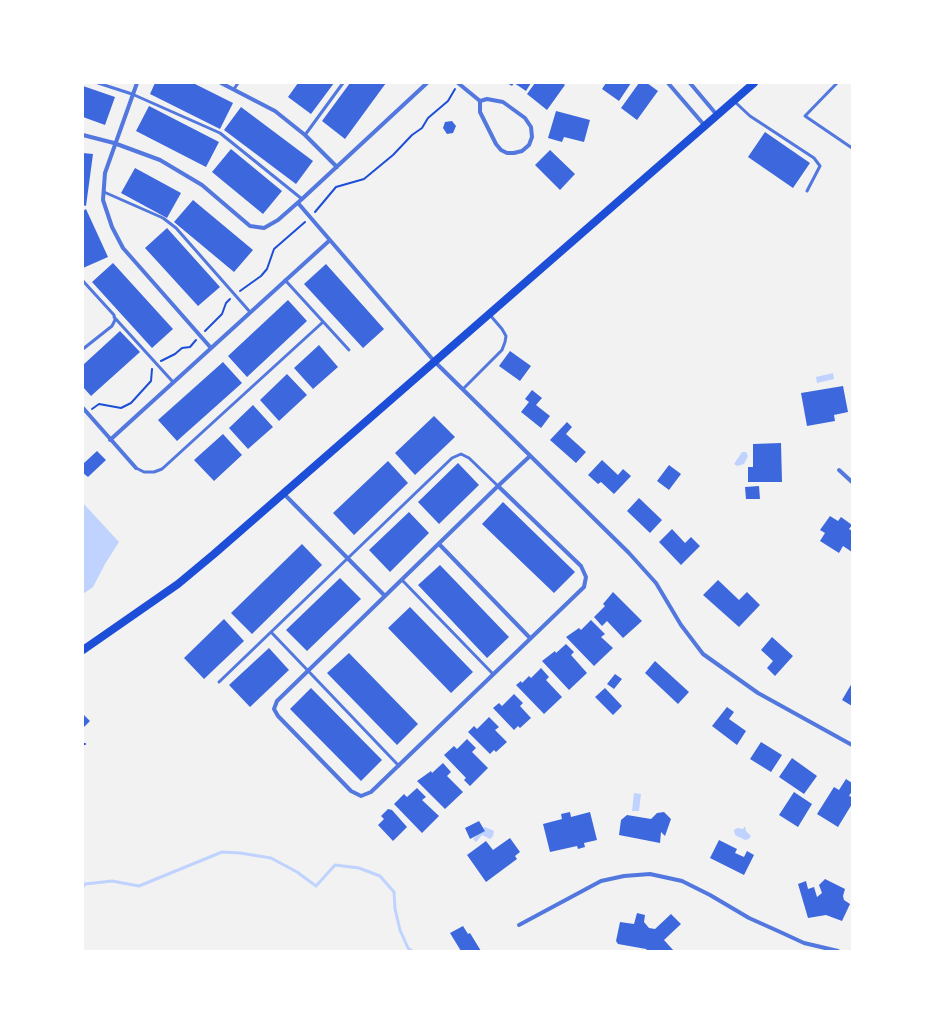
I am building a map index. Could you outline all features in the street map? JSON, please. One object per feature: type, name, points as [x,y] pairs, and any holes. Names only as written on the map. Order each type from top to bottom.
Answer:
[{"type":"main road","points":[[83,650],[178,584],[284,494],[754,83]]},
{"type":"street","points":[[136,83],[114,143],[105,174],[103,200],[112,227],[123,248],[211,348]]},
{"type":"street","points":[[221,83],[275,111],[305,135],[337,167]]},
{"type":"street","points":[[83,135],[114,143],[160,160],[202,185],[250,226],[264,228],[278,220],[300,201],[427,83]]},
{"type":"street","points":[[458,83],[480,101],[495,99],[503,102],[526,118],[531,127],[532,137],[529,145],[522,151],[514,153],[501,150],[496,144],[480,112],[480,101]]},
{"type":"street","points":[[668,83],[705,126]]},
{"type":"street","points":[[690,83],[717,115]]},
{"type":"street","points":[[300,201],[330,240],[435,362],[629,553],[656,583],[681,625],[703,654],[758,693],[852,745]]},
{"type":"street","points":[[110,440],[330,240]]},
{"type":"street","points":[[83,408],[136,468]]},
{"type":"street","points":[[498,486],[580,566],[586,577],[584,587],[399,766],[371,792],[361,796],[351,791],[278,716],[274,709],[277,701],[498,486],[530,456]]},
{"type":"street","points":[[839,470],[852,482]]},
{"type":"street","points":[[284,494],[385,596]]},
{"type":"street","points":[[439,544],[530,638]]},
{"type":"street","points":[[519,925],[601,881],[624,876],[650,874],[682,881],[710,895],[748,918],[804,943],[838,951]]},
{"type":"lane","points":[[98,83],[132,94],[220,133],[300,201]]},
{"type":"lane","points":[[234,89],[238,83]]},
{"type":"lane","points":[[305,135],[343,83]]},
{"type":"lane","points":[[837,83],[805,116],[852,148]]},
{"type":"lane","points":[[734,101],[750,116],[814,158],[820,166],[807,191]]},
{"type":"lane","points":[[104,192],[163,218],[176,228],[250,312]]},
{"type":"lane","points":[[285,280],[349,350]]},
{"type":"lane","points":[[83,281],[173,382]]},
{"type":"lane","points":[[463,389],[502,350],[505,342],[506,336],[502,329],[489,314]]},
{"type":"lane","points":[[83,349],[112,326],[114,317]]},
{"type":"lane","points":[[136,468],[149,472],[162,469],[323,322]]},
{"type":"lane","points":[[218,682],[452,458],[461,454],[470,458],[498,486]]},
{"type":"lane","points":[[402,580],[493,674]]},
{"type":"lane","points":[[271,632],[399,766]]},
{"type":"path","points":[[87,414],[99,404],[121,408],[131,403],[151,381],[152,370],[157,364],[182,348],[190,347],[222,314],[226,303],[235,294],[261,276],[267,269],[274,249],[311,217],[336,187],[364,179],[393,155],[412,135],[422,128],[428,118],[448,101],[458,83]]},
{"type":"water","points":[[833,373],[834,379],[817,383],[816,377]]},
{"type":"water","points":[[742,452],[746,452],[748,456],[744,464],[737,466],[734,464]]},
{"type":"water","points":[[83,503],[119,542],[93,587],[83,594]]},
{"type":"water","points":[[634,793],[641,794],[639,811],[632,811]]},
{"type":"water","points":[[745,826],[746,831],[751,836],[749,839],[745,840],[735,835],[734,830],[737,828],[743,829]]},
{"type":"water","points":[[485,827],[494,831],[493,836],[490,839],[482,835],[476,842],[473,839]]},
{"type":"building","points":[[155,83],[193,83],[233,103],[220,129],[150,94]]},
{"type":"building","points":[[298,83],[334,83],[311,114],[288,97]]},
{"type":"building","points":[[350,83],[386,83],[345,139],[322,121]]},
{"type":"building","points":[[507,83],[514,83],[512,86]]},
{"type":"building","points":[[514,83],[531,83],[526,91]]},
{"type":"building","points":[[535,83],[562,83],[565,85],[547,110],[527,94]]},
{"type":"building","points":[[606,83],[631,83],[619,101],[602,89]]},
{"type":"building","points":[[639,83],[647,83],[658,91],[637,120],[621,108]]},
{"type":"building","points":[[83,86],[115,97],[105,125],[83,117]]},
{"type":"building","points":[[149,106],[219,142],[206,167],[136,131]]},
{"type":"building","points":[[241,107],[313,161],[296,184],[224,130]]},
{"type":"building","points":[[556,111],[590,120],[584,142],[564,137],[562,142],[548,138]]},
{"type":"building","points":[[452,121],[456,126],[453,133],[447,134],[443,128],[445,122]]},
{"type":"building","points":[[765,132],[810,163],[793,188],[748,157]]},
{"type":"building","points":[[231,149],[282,191],[263,214],[212,172]]},
{"type":"building","points":[[550,150],[575,174],[560,190],[535,165]]},
{"type":"building","points":[[83,153],[93,154],[86,206],[83,205]]},
{"type":"building","points":[[135,168],[181,193],[167,218],[121,193]]},
{"type":"building","points":[[193,200],[253,250],[234,272],[174,222]]},
{"type":"building","points":[[86,209],[108,257],[83,268],[83,211]]},
{"type":"building","points":[[167,228],[220,287],[198,306],[145,248]]},
{"type":"building","points":[[113,263],[173,329],[152,348],[92,282]]},
{"type":"building","points":[[326,264],[384,329],[363,348],[304,284]]},
{"type":"building","points":[[288,300],[307,321],[247,377],[228,356]]},
{"type":"building","points":[[120,331],[140,352],[91,396],[83,387],[83,365]]},
{"type":"building","points":[[319,345],[338,367],[313,389],[294,368]]},
{"type":"building","points":[[510,351],[531,366],[520,381],[499,366]]},
{"type":"building","points":[[223,362],[242,383],[177,441],[158,420]]},
{"type":"building","points":[[287,374],[307,395],[279,421],[260,400]]},
{"type":"building","points":[[843,386],[848,412],[834,415],[835,421],[807,426],[801,393]]},
{"type":"building","points":[[532,390],[542,398],[536,405],[550,416],[541,428],[521,412],[529,402],[525,399]]},
{"type":"building","points":[[253,405],[273,427],[248,449],[229,428]]},
{"type":"building","points":[[434,416],[455,437],[415,475],[395,453]]},
{"type":"building","points":[[567,422],[572,427],[566,434],[586,452],[576,463],[550,440]]},
{"type":"building","points":[[223,434],[242,455],[214,481],[194,460]]},
{"type":"building","points":[[781,443],[782,482],[748,482],[748,467],[753,467],[753,444]]},
{"type":"building","points":[[97,451],[106,460],[88,477],[83,473],[83,464]]},
{"type":"building","points":[[602,460],[618,475],[623,469],[631,476],[614,494],[601,482],[598,484],[588,475]]},
{"type":"building","points":[[388,461],[408,483],[354,535],[333,513]]},
{"type":"building","points":[[458,463],[479,485],[439,524],[418,502]]},
{"type":"building","points":[[669,465],[681,474],[669,490],[657,481]]},
{"type":"building","points":[[759,486],[760,499],[746,499],[745,487]]},
{"type":"building","points":[[639,498],[662,520],[650,533],[627,511]]},
{"type":"building","points":[[503,502],[575,572],[554,593],[482,524]]},
{"type":"building","points":[[409,512],[429,533],[390,572],[369,550]]},
{"type":"building","points":[[830,516],[838,521],[841,517],[852,525],[849,529],[852,531],[852,552],[843,546],[839,553],[820,541],[825,533],[820,530]]},
{"type":"building","points":[[672,529],[685,543],[691,537],[700,546],[681,565],[659,542]]},
{"type":"building","points":[[302,544],[322,565],[252,634],[231,613]]},
{"type":"building","points":[[440,565],[509,637],[487,658],[418,585]]},
{"type":"building","points":[[340,578],[361,599],[307,651],[286,630]]},
{"type":"building","points":[[718,580],[739,600],[747,592],[760,605],[739,627],[703,595]]},
{"type":"building","points":[[613,592],[642,621],[623,638],[607,621],[602,626],[594,617],[605,606],[603,604]]},
{"type":"building","points":[[410,607],[473,672],[451,693],[388,628]]},
{"type":"building","points":[[224,619],[244,641],[204,679],[184,658]]},
{"type":"building","points":[[591,620],[605,634],[601,637],[613,648],[594,666],[566,637],[579,628],[581,630]]},
{"type":"building","points":[[772,637],[793,656],[775,676],[767,668],[773,661],[761,650]]},
{"type":"building","points":[[566,644],[574,652],[571,655],[587,673],[569,690],[542,661],[555,651],[556,653]]},
{"type":"building","points":[[269,648],[289,670],[250,707],[229,685]]},
{"type":"building","points":[[349,653],[418,724],[397,745],[327,673]]},
{"type":"building","points":[[655,661],[689,692],[678,704],[645,673]]},
{"type":"building","points":[[541,668],[549,677],[546,680],[562,697],[544,714],[516,685],[521,681],[522,683],[529,676],[531,678]]},
{"type":"building","points":[[615,674],[622,679],[614,689],[607,684]]},
{"type":"building","points":[[852,683],[852,706],[842,700]]},
{"type":"building","points":[[311,688],[382,760],[361,781],[290,709]]},
{"type":"building","points":[[605,688],[622,706],[613,715],[595,697]]},
{"type":"building","points":[[514,694],[523,703],[520,706],[531,718],[520,728],[518,726],[514,730],[493,708],[499,703],[502,706]]},
{"type":"building","points":[[727,707],[734,712],[729,719],[746,731],[737,745],[712,726]]},
{"type":"building","points":[[83,714],[90,721],[83,728]]},
{"type":"building","points":[[489,717],[499,727],[495,730],[507,742],[496,752],[494,750],[490,754],[468,732],[474,726],[477,729]]},
{"type":"building","points":[[467,739],[476,748],[472,752],[488,768],[470,786],[464,780],[466,778],[444,755],[454,746],[457,749]]},
{"type":"building","points":[[761,742],[782,755],[771,772],[750,759]]},
{"type":"building","points":[[792,758],[817,776],[804,794],[779,777]]},
{"type":"building","points":[[443,763],[451,772],[447,776],[463,792],[445,809],[417,781],[431,771],[432,773]]},
{"type":"building","points":[[846,779],[852,783],[852,791],[849,796],[852,797],[852,804],[838,827],[817,814],[834,787],[839,790]]},
{"type":"building","points":[[417,788],[426,797],[422,800],[439,816],[422,833],[394,804],[404,794],[407,797]]},
{"type":"building","points":[[794,792],[812,804],[798,827],[779,815]]},
{"type":"building","points":[[388,809],[392,810],[407,827],[393,841],[378,825],[384,819],[381,816]]},
{"type":"building","points":[[570,812],[571,817],[590,812],[597,840],[584,843],[585,847],[578,849],[577,846],[550,852],[543,824],[562,819],[561,814]]},
{"type":"building","points":[[664,812],[671,819],[665,836],[661,832],[660,843],[619,835],[621,820],[627,815],[651,819],[657,813]]},
{"type":"building","points":[[479,821],[485,831],[470,839],[465,828]]},
{"type":"building","points":[[510,838],[520,852],[515,856],[517,859],[486,882],[467,855],[486,841],[493,850]]},
{"type":"building","points":[[719,840],[737,849],[735,853],[744,857],[747,851],[754,855],[744,875],[710,858]]},
{"type":"building","points":[[825,879],[845,889],[843,896],[844,900],[850,904],[842,921],[826,915],[808,918],[798,884],[806,881],[808,889],[814,887],[817,897],[822,893],[819,885]]},
{"type":"building","points":[[637,913],[645,915],[644,922],[649,928],[655,929],[671,914],[681,924],[664,940],[674,951],[648,951],[646,949],[618,944],[616,941],[620,922],[634,924]]},
{"type":"building","points":[[463,926],[468,934],[470,933],[481,951],[461,951],[450,933]]},
{"type":"waterway","points":[[83,887],[85,884],[112,881],[139,886],[222,852],[271,858],[297,872],[316,886],[335,865],[359,868],[380,876],[394,892],[395,909],[400,930],[408,948],[412,951]]}]
